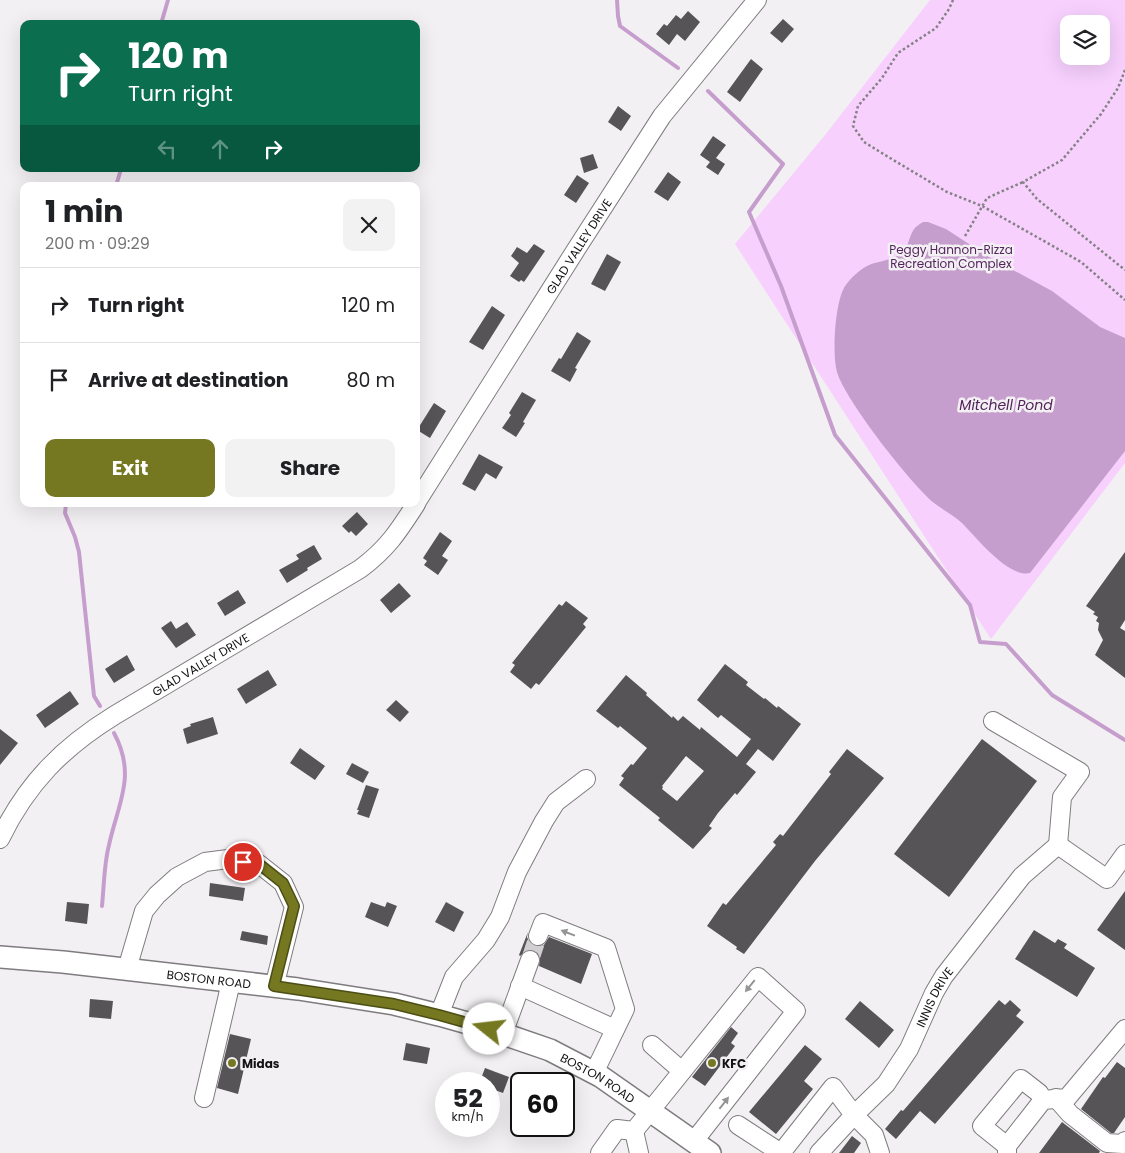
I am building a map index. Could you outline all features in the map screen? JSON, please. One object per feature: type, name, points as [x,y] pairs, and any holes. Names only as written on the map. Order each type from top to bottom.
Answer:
[{"type":"main road","name":"BOSTON ROAD","points":[[0,957],[55,961],[274,986],[394,1004],[439,1015],[550,1050],[594,1073],[650,1110],[700,1148]]},
{"type":"street","name":"GLAD VALLEY DRIVE","points":[[420,498],[662,116],[757,0]]},
{"type":"street","name":"GLAD VALLEY DRIVE","points":[[0,839],[16,808],[33,784],[60,754],[115,715],[360,569],[382,552],[414,507]]},
{"type":"street","points":[[993,720],[1080,772],[1062,797],[1058,845],[1107,878],[1125,854]]},
{"type":"street","points":[[439,1015],[454,977],[486,940],[500,917],[520,864],[548,814],[556,802],[586,778]]},
{"type":"street","name":"INNIS DRIVE","points":[[818,1153],[886,1084],[905,1056],[934,993],[944,976],[1022,876],[1058,845]]},
{"type":"street","points":[[127,969],[144,911],[157,894],[176,877],[205,862],[228,859],[259,864],[283,883],[294,906],[274,986]]},
{"type":"street","points":[[538,936],[543,923],[606,948],[625,1009],[594,1073]]},
{"type":"street","points":[[503,1034],[530,960]]},
{"type":"street","points":[[634,1131],[758,977],[796,1011],[700,1148]]},
{"type":"street","points":[[204,1098],[231,982]]},
{"type":"street","points":[[520,986],[615,1029]]},
{"type":"street","points":[[1125,1029],[1118,1050],[1067,1098],[1050,1099],[1007,1149],[982,1126],[1021,1078],[1039,1092],[1050,1099],[1070,1114],[1107,1143],[1123,1144],[1125,1141]]},
{"type":"street","points":[[652,1045],[682,1071]]},
{"type":"street","points":[[738,1125],[781,1153],[833,1087],[854,1115],[874,1135],[880,1153]]},
{"type":"street","points":[[600,1153],[617,1129],[634,1131]]},
{"type":"street","points":[[634,1131],[639,1153]]},
{"type":"path","points":[[953,0],[936,28],[898,53],[882,78],[858,106],[854,126],[864,142],[890,158],[947,192],[982,206],[1081,262],[1125,300]]},
{"type":"path","points":[[965,236],[987,198],[1022,182],[1062,160],[1101,114],[1118,88],[1125,70]]},
{"type":"path","points":[[1022,182],[1038,199],[1125,270]]},
{"type":"green space","name":"Peggy Hannon-Rizza Recreation Complex","points":[[930,0],[1125,0],[1125,463],[991,639],[735,244],[825,135]]},
{"type":"water","name":"Mitchell Pond","points":[[923,222],[946,229],[989,257],[1052,291],[1100,327],[1125,338],[1125,451],[1030,573],[1021,573],[1003,563],[962,523],[934,503],[924,493],[895,461],[865,421],[852,402],[837,372],[835,364],[835,331],[840,298],[845,287],[853,276],[867,266],[891,259],[902,253],[907,247],[914,229]]},
{"type":"building","points":[[688,11],[700,22],[685,41],[677,34],[669,45],[656,34],[664,24],[667,26],[676,15],[681,19]]},
{"type":"building","points":[[783,19],[794,29],[782,43],[770,33]]},
{"type":"building","points":[[751,59],[763,69],[740,102],[727,92]]},
{"type":"building","points":[[618,106],[631,116],[621,131],[608,122]]},
{"type":"building","points":[[713,136],[726,145],[716,158],[725,164],[718,175],[706,167],[710,162],[700,155]]},
{"type":"building","points":[[593,154],[598,168],[584,173],[580,158]]},
{"type":"building","points":[[668,172],[681,182],[668,201],[654,192]]},
{"type":"building","points":[[577,175],[589,183],[576,203],[564,195]]},
{"type":"building","points":[[534,244],[545,251],[524,282],[521,280],[519,282],[510,276],[519,263],[511,256],[517,247],[527,253]]},
{"type":"building","points":[[607,254],[621,262],[605,291],[591,284]]},
{"type":"building","points":[[492,306],[505,315],[483,350],[469,342]]},
{"type":"building","points":[[577,332],[591,341],[575,368],[577,369],[570,382],[551,371],[559,358],[561,359]]},
{"type":"building","points":[[522,392],[536,400],[516,437],[502,428],[511,415],[509,413]]},
{"type":"building","points":[[434,403],[446,411],[430,438],[420,432],[420,425]]},
{"type":"building","points":[[479,454],[503,467],[496,479],[486,473],[475,491],[462,484]]},
{"type":"building","points":[[357,512],[368,524],[356,536],[351,531],[349,533],[342,526]]},
{"type":"building","points":[[440,532],[452,541],[442,556],[448,560],[438,575],[424,565],[427,561],[423,558]]},
{"type":"building","points":[[314,545],[322,559],[287,583],[279,570],[299,559],[296,555]]},
{"type":"building","points":[[1125,552],[1125,620],[1120,628],[1125,631],[1125,678],[1095,655],[1103,640],[1098,630],[1099,623],[1096,621],[1098,617],[1093,614],[1095,612],[1086,606]]},
{"type":"building","points":[[399,583],[411,596],[391,613],[380,600]]},
{"type":"building","points":[[238,590],[246,603],[225,616],[217,603]]},
{"type":"building","points":[[566,601],[588,618],[583,624],[586,627],[539,685],[536,683],[531,689],[510,672],[515,665],[512,663],[559,604],[562,606]]},
{"type":"building","points":[[171,621],[176,629],[187,622],[196,635],[176,648],[161,628]]},
{"type":"building","points":[[127,655],[135,670],[114,683],[105,669]]},
{"type":"building","points":[[725,664],[748,682],[746,685],[801,724],[773,761],[758,749],[746,764],[756,772],[737,795],[735,793],[718,813],[709,826],[712,828],[693,849],[658,820],[660,818],[619,785],[624,778],[621,776],[647,748],[620,726],[618,728],[596,711],[626,675],[672,718],[673,716],[678,721],[683,716],[700,730],[701,727],[737,757],[751,739],[721,715],[718,718],[697,700]],"holes":[[[686,756],[704,771],[677,801],[662,789],[662,786]]]},
{"type":"building","points":[[268,670],[277,685],[246,704],[237,689]]},
{"type":"building","points":[[70,691],[79,704],[45,728],[36,715]]},
{"type":"building","points":[[396,700],[409,712],[400,722],[386,710]]},
{"type":"building","points":[[213,717],[218,734],[187,744],[183,729],[191,726],[190,724]]},
{"type":"building","points":[[0,729],[18,743],[0,765]]},
{"type":"building","points":[[982,739],[1037,781],[949,897],[894,854]]},
{"type":"building","points":[[300,748],[325,766],[315,780],[290,763]]},
{"type":"building","points":[[847,749],[884,778],[815,861],[744,954],[707,926],[723,903],[726,905],[776,845],[773,842],[780,834],[783,836],[831,774],[829,772]]},
{"type":"building","points":[[352,763],[369,772],[363,783],[346,774]]},
{"type":"building","points":[[366,785],[379,789],[369,818],[357,814]]},
{"type":"building","points":[[210,883],[245,888],[243,901],[209,896]]},
{"type":"building","points":[[1125,891],[1125,950],[1097,930]]},
{"type":"building","points":[[67,902],[89,904],[87,924],[65,921]]},
{"type":"building","points":[[371,902],[385,907],[387,902],[397,906],[388,927],[365,917]]},
{"type":"building","points":[[446,902],[464,912],[454,932],[435,922]]},
{"type":"building","points":[[1034,930],[1055,943],[1058,939],[1067,944],[1064,948],[1095,968],[1077,997],[1015,959]]},
{"type":"building","points":[[242,931],[268,936],[267,945],[240,940]]},
{"type":"building","points":[[528,932],[529,942],[535,946],[544,945],[549,937],[592,954],[581,984],[539,966],[540,958],[534,950],[528,950],[520,956]]},
{"type":"building","points":[[90,999],[113,1001],[111,1019],[89,1017]]},
{"type":"building","points":[[999,1000],[1005,1005],[1010,1000],[1021,1010],[1016,1016],[1024,1022],[935,1124],[920,1111],[896,1139],[885,1129],[901,1110],[903,1111]]},
{"type":"building","points":[[860,1001],[894,1030],[879,1048],[845,1019]]},
{"type":"building","points":[[731,1027],[738,1033],[731,1043],[735,1046],[705,1086],[692,1077]]},
{"type":"building","name":"Midas","points":[[230,1034],[251,1039],[238,1094],[217,1088]]},
{"type":"building","points":[[406,1043],[430,1048],[427,1064],[403,1060]]},
{"type":"building","points":[[805,1045],[822,1059],[804,1081],[813,1089],[776,1134],[749,1112]]},
{"type":"building","points":[[1117,1062],[1125,1068],[1125,1117],[1114,1133],[1111,1133],[1081,1109],[1103,1077],[1105,1078]]},
{"type":"building","points":[[485,1068],[496,1072],[484,1072]]},
{"type":"building","points":[[500,1074],[509,1077],[503,1093],[500,1092]]},
{"type":"building","points":[[1062,1122],[1100,1151],[1099,1153],[1039,1153]]},
{"type":"building","points":[[852,1136],[861,1143],[854,1153],[839,1153]]},
{"type":"waterway","points":[[162,20],[168,0]]},
{"type":"waterway","points":[[617,0],[620,26],[678,68]]},
{"type":"waterway","points":[[708,91],[783,164],[749,212],[781,286],[835,435],[970,605],[980,642],[1006,644],[1052,695],[1125,740]]},
{"type":"waterway","points":[[117,182],[120,172]]},
{"type":"waterway","points":[[66,507],[65,513],[79,552],[94,696],[100,706]]},
{"type":"waterway","points":[[102,906],[107,852],[121,802],[125,776],[121,748],[114,733]]},
{"type":"tunnel","points":[[530,960],[538,936]]},
{"type":"place","name":"Midas","points":[[232,1063]]},
{"type":"place","name":"KFC","points":[[712,1063]]},
{"type":"route","points":[[243,862],[259,864],[283,883],[294,906],[274,986],[394,1004],[489,1029]]}]
